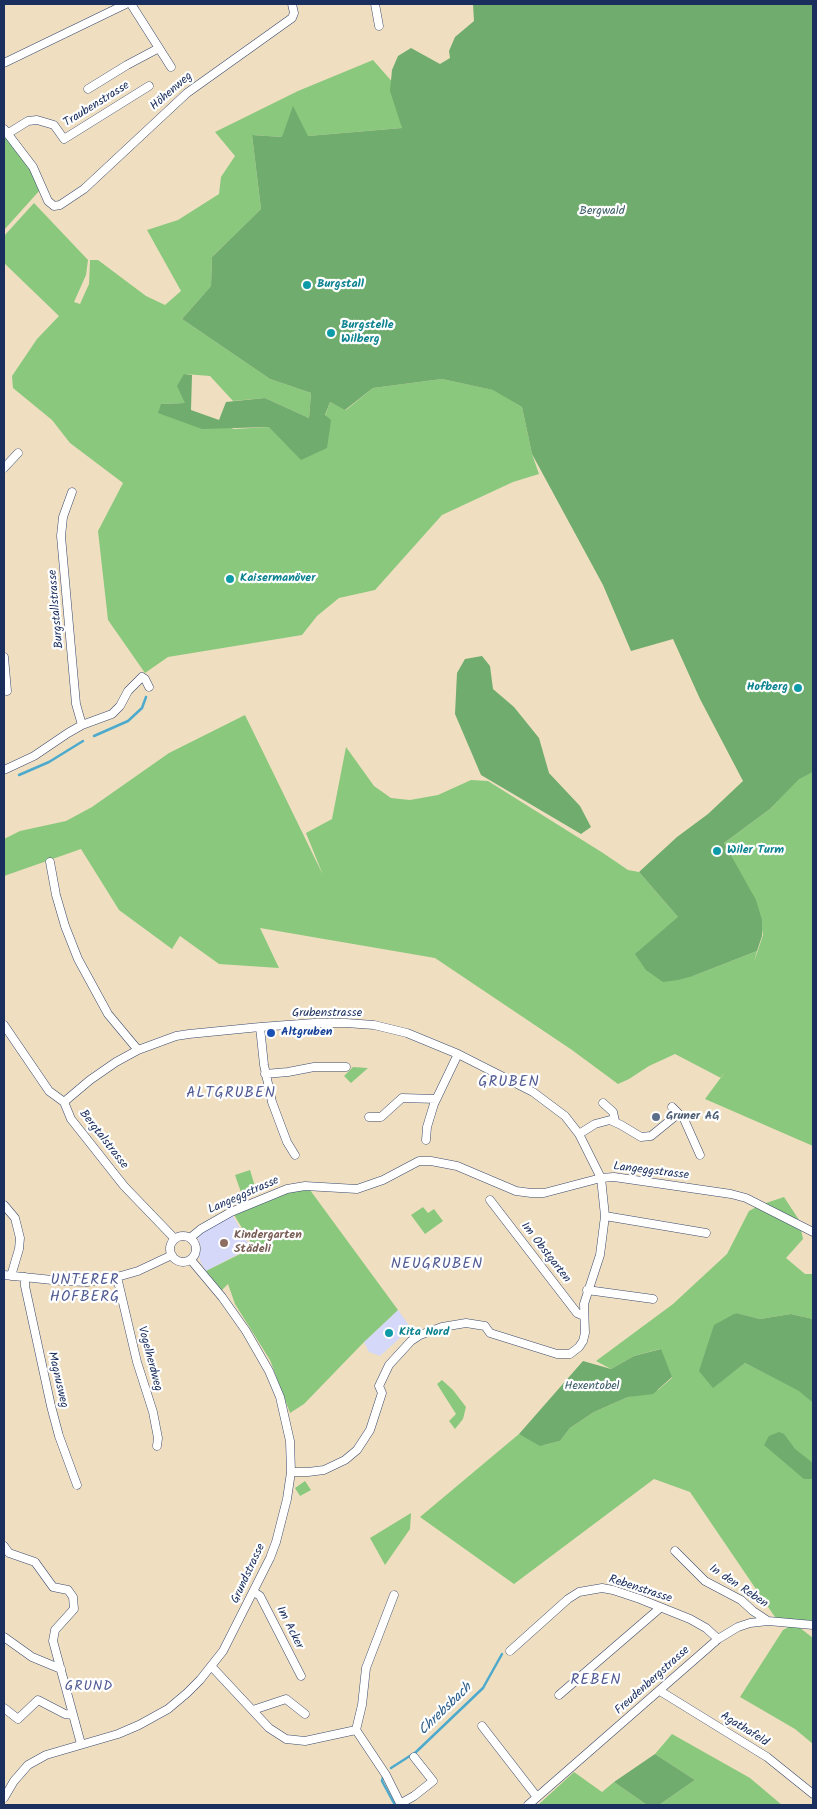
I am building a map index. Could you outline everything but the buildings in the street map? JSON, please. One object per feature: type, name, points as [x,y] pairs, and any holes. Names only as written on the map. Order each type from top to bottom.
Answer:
[{"type":"street","points":[[4,63],[126,4]]},
{"type":"street","points":[[131,4],[171,67]]},
{"type":"street","name":"Höhenweg","points":[[5,131],[33,167],[49,203],[56,206],[64,203],[84,189],[187,92],[292,18],[294,13],[292,4]]},
{"type":"street","points":[[376,4],[379,26]]},
{"type":"street","points":[[88,89],[159,48]]},
{"type":"street","name":"Traubenstrasse","points":[[5,131],[28,121],[38,120],[54,125],[64,139],[149,86]]},
{"type":"street","points":[[4,468],[18,453]]},
{"type":"street","name":"Burgstallstrasse","points":[[72,492],[63,517],[61,536],[76,704],[82,725]]},
{"type":"street","points":[[4,657],[7,691]]},
{"type":"street","points":[[4,770],[34,756],[82,725],[104,718],[117,710],[128,691],[142,677],[145,678],[149,688]]},
{"type":"street","points":[[50,862],[56,895],[78,960],[108,1014],[138,1050]]},
{"type":"street","name":"Grubenstrasse","points":[[64,1102],[106,1069],[138,1050],[163,1040],[189,1034],[330,1022],[374,1025],[415,1036],[458,1054],[534,1092],[565,1116],[579,1134],[601,1178]]},
{"type":"street","name":"Bergtalstrasse","points":[[4,1025],[49,1091],[64,1102],[72,1119],[124,1186],[175,1239]]},
{"type":"street","points":[[260,1027],[265,1074],[280,1124],[287,1142],[295,1154]]},
{"type":"street","points":[[426,1140],[427,1127],[436,1099],[458,1054]]},
{"type":"street","points":[[265,1074],[314,1067],[346,1067]]},
{"type":"street","points":[[370,1118],[381,1117],[402,1098],[436,1099]]},
{"type":"street","points":[[603,1103],[613,1112],[614,1122]]},
{"type":"street","points":[[672,1107],[684,1119],[700,1155]]},
{"type":"street","points":[[579,1134],[602,1121],[614,1122],[641,1137],[646,1136],[656,1132],[678,1114]]},
{"type":"street","name":"Langeggstrasse","points":[[190,1238],[213,1221],[274,1193],[305,1186],[357,1189],[383,1180],[419,1161],[444,1162],[506,1188],[531,1194],[554,1191],[601,1178],[614,1177],[731,1194],[746,1198],[813,1232]]},
{"type":"street","points":[[291,1472],[316,1472],[331,1468],[357,1450],[370,1430],[382,1392],[380,1386],[389,1365],[411,1341],[420,1335],[442,1327],[466,1323],[485,1326],[490,1332],[557,1354],[565,1355],[577,1350],[583,1341],[585,1333],[584,1304],[587,1290],[600,1255],[605,1216],[601,1178]]},
{"type":"street","name":"Im Obstgarten","points":[[490,1200],[577,1313],[584,1316]]},
{"type":"street","points":[[4,1205],[14,1218],[20,1238],[20,1249],[7,1275],[76,1282],[117,1277],[145,1268],[172,1255]]},
{"type":"street","points":[[605,1216],[706,1233]]},
{"type":"street","points":[[182,1236],[190,1238],[196,1245],[194,1257],[191,1260],[181,1262],[172,1255],[170,1247],[175,1239],[182,1236]]},
{"type":"street","name":"Grundstrasse","points":[[4,1798],[14,1781],[28,1765],[46,1755],[118,1734],[139,1725],[168,1709],[194,1687],[223,1651],[254,1592],[276,1542],[287,1499],[291,1472],[288,1427],[280,1397],[269,1371],[246,1331],[222,1297],[191,1260]]},
{"type":"street","name":"Magnusweg","points":[[25,1277],[25,1286],[53,1414],[77,1485]]},
{"type":"street","name":"Vogelherdweg","points":[[117,1277],[137,1362],[153,1412],[158,1438],[157,1446]]},
{"type":"street","points":[[587,1290],[653,1299]]},
{"type":"street","points":[[4,1546],[9,1553],[34,1562],[53,1587],[68,1590],[73,1597],[74,1610],[55,1630],[53,1637],[81,1744]]},
{"type":"street","name":"In den Reben","points":[[675,1551],[706,1581],[741,1600],[768,1621]]},
{"type":"street","name":"Rebenstrasse","points":[[510,1651],[568,1599],[579,1592],[602,1588],[613,1590],[690,1619],[706,1628],[718,1639]]},
{"type":"street","name":"Im Acker","points":[[254,1592],[260,1596],[301,1676]]},
{"type":"street","points":[[394,1595],[366,1668],[362,1705],[356,1730],[386,1775],[400,1804],[433,1781],[414,1757]]},
{"type":"street","points":[[560,1695],[660,1608]]},
{"type":"street","name":"Freudenbergstrasse","points":[[528,1805],[660,1692],[718,1639],[738,1627],[750,1623],[768,1621],[813,1625]]},
{"type":"street","points":[[4,1637],[32,1657],[61,1670]]},
{"type":"street","points":[[212,1667],[274,1732],[291,1740],[313,1740],[356,1730]]},
{"type":"street","name":"Agathafeld","points":[[660,1692],[767,1757],[813,1794]]},
{"type":"street","points":[[253,1710],[286,1699],[305,1714]]},
{"type":"street","points":[[4,1708],[18,1719],[38,1700],[65,1714],[73,1715]]},
{"type":"street","points":[[482,1726],[537,1797]]},
{"type":"shaded area","name":"Kindergarten Städeli","points":[[232,1214],[249,1247],[206,1271],[199,1256],[201,1248],[199,1234]]},
{"type":"shaded area","points":[[398,1310],[411,1328],[380,1356],[369,1352],[364,1342]]},
{"type":"green space","name":"Bergwald","points":[[473,4],[813,4],[813,772],[799,779],[770,809],[724,843],[756,900],[762,920],[762,936],[757,951],[678,980],[663,982],[646,970],[635,954],[678,917],[639,872],[677,837],[708,814],[743,781],[700,699],[673,639],[631,651],[603,585],[532,454],[522,407],[493,390],[442,379],[373,388],[345,410],[330,402],[325,415],[331,420],[327,448],[301,460],[269,427],[202,429],[158,413],[161,404],[185,403],[177,386],[184,374],[192,375],[191,410],[219,420],[226,402],[265,398],[309,418],[311,393],[270,379],[182,319],[211,286],[212,257],[261,209],[252,135],[282,137],[293,106],[308,136],[402,128],[390,91],[392,70],[398,56],[411,48],[440,64],[450,58],[449,51],[455,37],[474,21]]},
{"type":"green space","points":[[373,60],[395,85],[402,128],[308,136],[252,135],[261,209],[212,257],[211,286],[182,319],[270,379],[311,393],[309,418],[265,398],[233,401],[210,376],[184,374],[185,403],[161,404],[234,429],[269,427],[325,416],[330,402],[346,410],[373,388],[442,379],[494,390],[522,407],[532,454],[539,474],[513,482],[442,515],[375,590],[339,598],[317,616],[302,635],[168,657],[145,673],[108,620],[98,531],[123,483],[70,443],[52,420],[13,388],[12,376],[37,339],[59,316],[4,263],[4,236],[34,203],[88,260],[86,275],[74,302],[80,304],[89,284],[90,260],[98,260],[146,296],[165,305],[181,291],[147,230],[178,220],[219,194],[221,177],[235,156],[215,132],[298,91]]},
{"type":"green space","points":[[4,133],[31,168],[40,190],[4,230]]},
{"type":"green space","points":[[482,656],[490,666],[493,689],[514,707],[539,738],[549,773],[580,806],[591,827],[581,834],[481,775],[455,714],[457,673],[465,659]]},
{"type":"green space","points":[[245,715],[323,875],[306,833],[332,819],[346,747],[374,786],[391,798],[410,800],[438,795],[471,780],[488,781],[628,870],[639,872],[678,917],[693,976],[757,951],[754,962],[763,935],[759,916],[724,843],[770,809],[799,778],[813,772],[813,1146],[705,1099],[721,1078],[675,1054],[618,1084],[572,1050],[435,958],[260,928],[279,968],[219,964],[180,936],[172,949],[119,910],[81,849],[4,876],[4,839],[20,831],[66,821],[92,807],[169,753]]},
{"type":"green space","points":[[353,1067],[368,1068],[351,1083],[344,1076]]},
{"type":"green space","points":[[250,1170],[257,1193],[243,1198],[235,1175]]},
{"type":"green space","points":[[306,1188],[310,1190],[398,1310],[304,1404],[290,1413],[270,1360],[235,1304],[228,1284],[222,1290],[206,1271],[246,1251],[251,1243],[233,1213],[277,1194]]},
{"type":"green space","points":[[784,1197],[799,1220],[803,1239],[786,1258],[805,1274],[813,1274],[813,1319],[791,1314],[760,1319],[735,1313],[713,1387],[745,1363],[800,1391],[813,1403],[813,1625],[795,1624],[813,1638],[813,1744],[795,1729],[740,1697],[783,1630],[794,1624],[777,1620],[690,1492],[654,1479],[514,1584],[420,1517],[519,1434],[544,1445],[560,1441],[570,1428],[594,1412],[628,1397],[658,1390],[672,1378],[660,1349],[634,1356],[611,1369],[596,1361],[673,1304],[727,1254],[749,1211]]},
{"type":"green space","points":[[423,1207],[428,1213],[434,1209],[443,1221],[425,1234],[411,1215]]},
{"type":"green space","points":[[736,1313],[760,1319],[791,1314],[813,1319],[813,1403],[799,1391],[745,1363],[713,1388],[699,1371],[714,1325]]},
{"type":"green space","name":"Hexentobel","points":[[661,1349],[672,1377],[653,1394],[628,1397],[594,1412],[570,1428],[560,1441],[540,1446],[519,1434],[583,1361],[611,1369],[634,1356]]},
{"type":"green space","points":[[442,1380],[453,1390],[466,1407],[463,1419],[455,1429],[449,1421],[456,1414],[437,1384]]},
{"type":"green space","points":[[779,1432],[784,1434],[795,1449],[813,1463],[813,1479],[804,1479],[764,1445],[769,1436]]},
{"type":"green space","points":[[305,1481],[311,1490],[300,1496],[295,1488]]},
{"type":"green space","points":[[411,1513],[410,1529],[385,1565],[370,1538]]},
{"type":"green space","points":[[672,1734],[750,1778],[782,1805],[659,1805],[695,1780],[655,1754]]},
{"type":"green space","points":[[655,1754],[695,1780],[659,1805],[647,1805],[614,1782]]},
{"type":"green space","points":[[574,1772],[602,1792],[614,1782],[647,1805],[538,1805]]},
{"type":"waterway","points":[[94,736],[128,721],[142,708],[146,697]]},
{"type":"waterway","points":[[19,775],[49,762],[83,741]]},
{"type":"waterway","name":"Chrebsbach","points":[[391,1768],[416,1752],[483,1688],[502,1654]]},
{"type":"waterway","name":"Chrebsbach","points":[[383,1777],[382,1781],[395,1805]]},
{"type":"place","name":"Burgstall","points":[[307,285]]},
{"type":"place","name":"Burgstelle Wilberg","points":[[331,333]]},
{"type":"place","name":"Kaisermanöver","points":[[230,579]]},
{"type":"place","name":"Hofberg","points":[[798,688]]},
{"type":"place","name":"Wiler Turm","points":[[717,851]]},
{"type":"place","name":"Altgruben","points":[[271,1033]]},
{"type":"place","name":"Gruner AG","points":[[656,1117]]},
{"type":"place","name":"Kindergarten Städeli","points":[[224,1243]]},
{"type":"place","name":"Kita Nord","points":[[389,1333]]},
{"type":"district","name":"GRUBEN","points":[[509,1083]]},
{"type":"district","name":"ALTGRUBEN","points":[[231,1094]]},
{"type":"district","name":"NEUGRUBEN","points":[[437,1265]]},
{"type":"district","name":"UNTERER HOFBERG","points":[[85,1290]]},
{"type":"district","name":"REBEN","points":[[596,1681]]},
{"type":"district","name":"GRUND","points":[[89,1688]]}]
